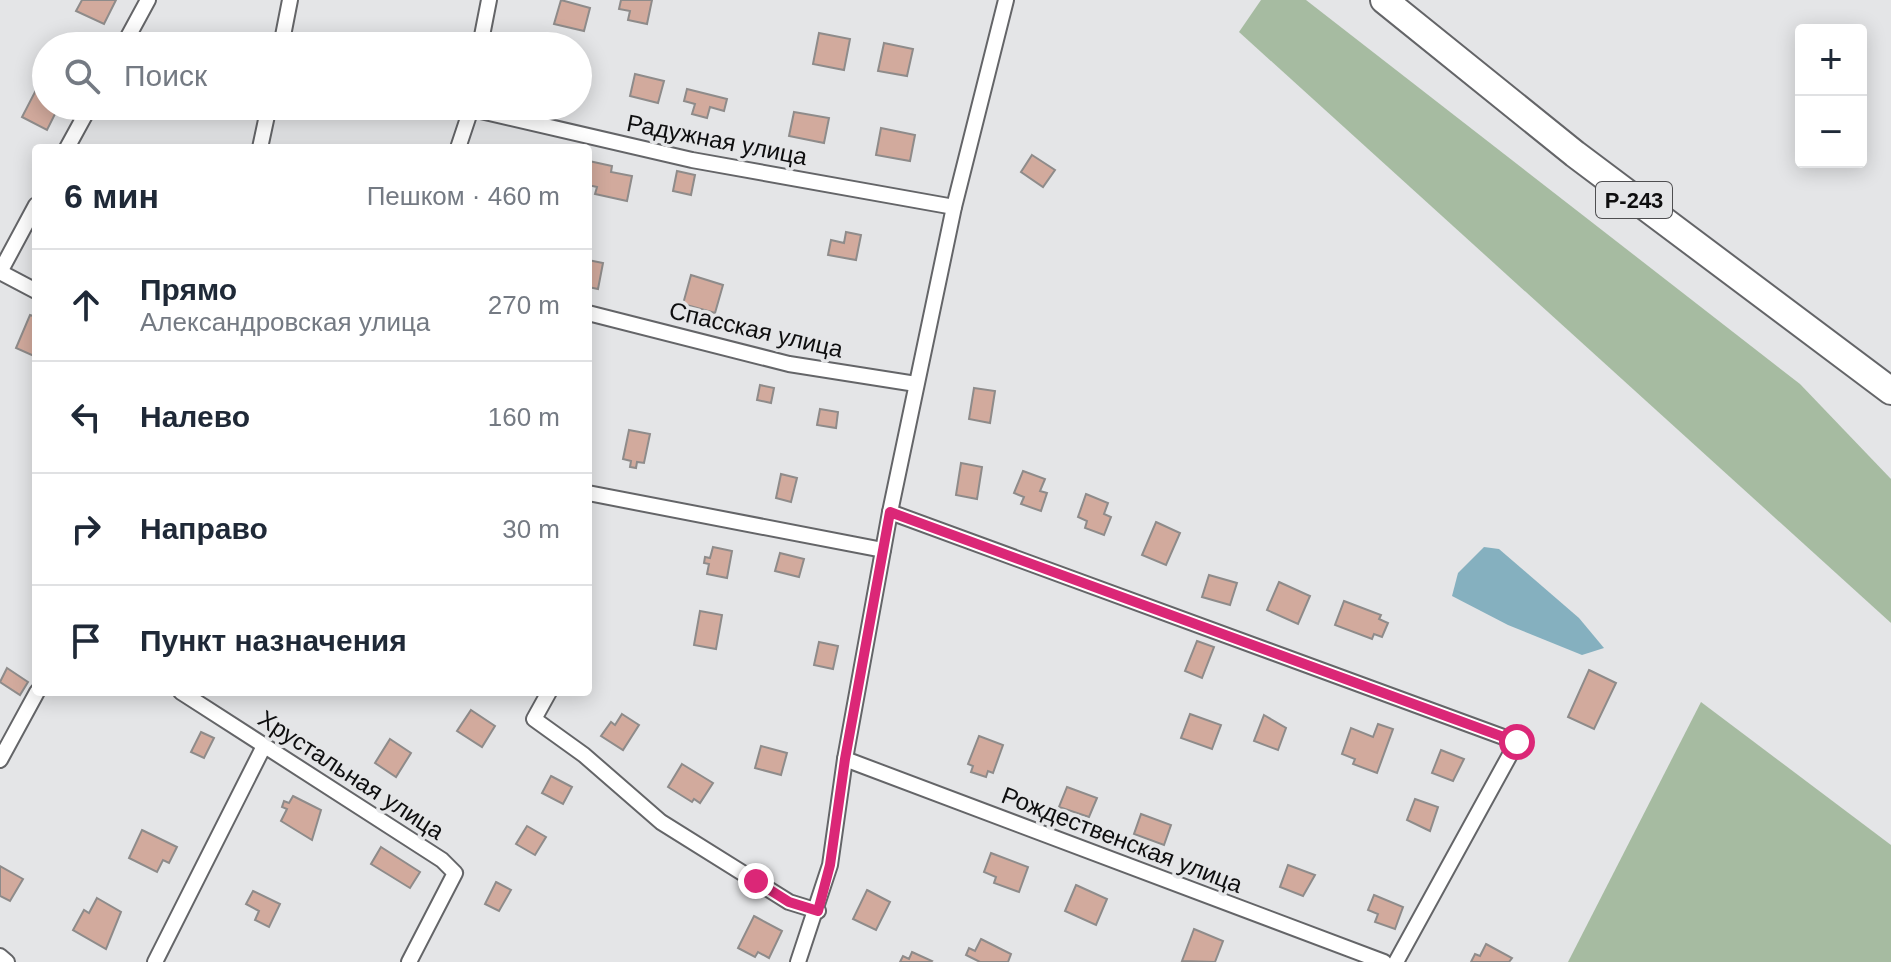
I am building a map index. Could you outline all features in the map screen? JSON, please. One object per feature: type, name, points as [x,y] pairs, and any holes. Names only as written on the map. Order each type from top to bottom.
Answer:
[{"type":"highway","name":"Р-243","points":[[1384,0],[1587,164],[1891,391]]},
{"type":"street","points":[[131,32],[148,0]]},
{"type":"street","points":[[284,32],[290,0]]},
{"type":"street","points":[[483,32],[489,0]]},
{"type":"street","points":[[798,962],[818,911],[830,865],[845,759],[916,384],[954,207],[1006,0]]},
{"type":"street","points":[[69,144],[82,120]]},
{"type":"street","points":[[261,144],[266,120]]},
{"type":"street","points":[[459,144],[468,120]]},
{"type":"street","name":"Радужная улица","points":[[523,120],[692,160],[954,207]]},
{"type":"street","points":[[32,212],[0,272],[32,289]]},
{"type":"street","name":"Спасская улица","points":[[592,314],[789,364],[916,384]]},
{"type":"street","points":[[592,494],[883,550]]},
{"type":"street","points":[[890,512],[1517,742],[1396,962]]},
{"type":"street","points":[[0,760],[35,696]]},
{"type":"street","name":"Хрустальная улица","points":[[187,696],[442,860],[455,873],[409,962]]},
{"type":"street","points":[[547,696],[534,719],[584,755],[661,822],[789,902],[818,911]]},
{"type":"street","points":[[155,962],[264,746]]},
{"type":"street","name":"Рождественская улица","points":[[845,759],[1384,962]]},
{"type":"street","points":[[0,956],[7,962]]},
{"type":"green space","points":[[1261,0],[1306,0],[1800,384],[1891,479],[1891,623],[1239,32]]},
{"type":"green space","points":[[1701,702],[1891,845],[1891,962],[1568,962]]},
{"type":"water","points":[[1484,547],[1499,549],[1579,618],[1604,648],[1582,655],[1508,625],[1452,596],[1458,573]]},
{"type":"building","points":[[82,0],[116,0],[104,24],[76,11]]},
{"type":"building","points":[[561,0],[590,8],[584,31],[554,24]]},
{"type":"building","points":[[621,0],[652,0],[647,24],[628,20],[630,11],[619,9]]},
{"type":"building","points":[[819,33],[850,39],[844,70],[813,64]]},
{"type":"building","points":[[884,43],[913,49],[907,76],[878,71]]},
{"type":"building","points":[[635,74],[664,81],[658,103],[630,96]]},
{"type":"building","points":[[687,89],[727,99],[724,111],[710,107],[707,118],[692,114],[695,104],[684,101]]},
{"type":"building","points":[[32,98],[32,120],[52,120],[47,130],[22,117]]},
{"type":"building","points":[[794,112],[829,118],[824,143],[789,136]]},
{"type":"building","points":[[881,128],[915,135],[910,161],[876,155]]},
{"type":"building","points":[[1032,155],[1055,170],[1043,187],[1021,172]]},
{"type":"building","points":[[592,162],[612,166],[611,172],[632,176],[627,201],[595,194],[597,187],[592,186]]},
{"type":"building","points":[[677,171],[695,175],[691,195],[673,191]]},
{"type":"building","points":[[846,232],[861,235],[856,260],[828,255],[831,240],[844,243]]},
{"type":"building","points":[[592,261],[603,263],[598,289],[592,288]]},
{"type":"building","points":[[691,275],[723,285],[715,313],[683,304]]},
{"type":"building","points":[[30,315],[32,316],[32,355],[16,348]]},
{"type":"building","points":[[760,385],[774,388],[771,403],[757,400]]},
{"type":"building","points":[[974,388],[995,391],[990,423],[969,419]]},
{"type":"building","points":[[820,409],[838,412],[836,428],[817,425]]},
{"type":"building","points":[[629,430],[650,434],[644,463],[637,462],[636,468],[630,467],[631,461],[623,459]]},
{"type":"building","points":[[961,463],[982,467],[977,499],[956,495]]},
{"type":"building","points":[[1023,471],[1045,479],[1040,491],[1047,493],[1041,511],[1021,504],[1024,497],[1014,493]]},
{"type":"building","points":[[781,474],[797,478],[791,502],[776,498]]},
{"type":"building","points":[[1086,494],[1108,503],[1104,514],[1111,517],[1104,535],[1085,528],[1087,521],[1078,517]]},
{"type":"building","points":[[1156,522],[1180,533],[1166,565],[1142,555]]},
{"type":"building","points":[[713,547],[732,551],[727,578],[707,574],[709,564],[704,563],[705,557],[710,558]]},
{"type":"building","points":[[780,553],[804,559],[799,577],[775,571]]},
{"type":"building","points":[[1209,575],[1237,583],[1230,605],[1202,597]]},
{"type":"building","points":[[1279,582],[1310,596],[1298,624],[1267,610]]},
{"type":"building","points":[[1344,601],[1381,615],[1379,619],[1388,623],[1382,637],[1374,634],[1372,639],[1335,625]]},
{"type":"building","points":[[700,611],[722,615],[716,649],[694,645]]},
{"type":"building","points":[[1197,641],[1214,647],[1202,678],[1185,671]]},
{"type":"building","points":[[819,642],[838,646],[833,669],[814,665]]},
{"type":"building","points":[[7,668],[28,682],[20,695],[0,682]]},
{"type":"building","points":[[1589,670],[1616,683],[1594,729],[1568,717]]},
{"type":"building","points":[[471,710],[495,726],[482,747],[457,731]]},
{"type":"building","points":[[622,714],[639,725],[623,750],[601,736],[611,722],[615,725]]},
{"type":"building","points":[[1190,714],[1221,725],[1212,749],[1181,738]]},
{"type":"building","points":[[1264,715],[1286,728],[1278,750],[1254,741]]},
{"type":"building","points":[[1378,724],[1393,729],[1377,773],[1353,764],[1355,759],[1342,754],[1351,728],[1373,737]]},
{"type":"building","points":[[201,732],[214,738],[204,758],[191,752]]},
{"type":"building","points":[[979,736],[1003,745],[993,773],[988,771],[986,777],[971,772],[973,766],[968,764]]},
{"type":"building","points":[[390,739],[411,753],[396,777],[375,763]]},
{"type":"building","points":[[761,746],[787,753],[781,775],[755,768]]},
{"type":"building","points":[[1441,750],[1464,759],[1453,781],[1432,773]]},
{"type":"building","points":[[682,764],[713,783],[700,803],[694,799],[692,802],[668,787]]},
{"type":"building","points":[[551,776],[572,787],[563,804],[542,793]]},
{"type":"building","points":[[1067,787],[1097,798],[1089,817],[1059,807]]},
{"type":"building","points":[[293,796],[321,810],[312,840],[281,821],[287,809],[282,807],[284,801],[289,803]]},
{"type":"building","points":[[1415,799],[1438,807],[1430,831],[1407,820]]},
{"type":"building","points":[[1141,814],[1171,825],[1164,845],[1134,834]]},
{"type":"building","points":[[527,826],[546,837],[535,855],[516,844]]},
{"type":"building","points":[[142,830],[177,847],[169,863],[163,860],[157,872],[129,858]]},
{"type":"building","points":[[381,847],[420,872],[410,888],[371,864]]},
{"type":"building","points":[[991,853],[1028,867],[1019,892],[994,883],[996,877],[984,872]]},
{"type":"building","points":[[1288,865],[1315,875],[1303,896],[1280,887]]},
{"type":"building","points":[[0,866],[23,879],[10,901],[0,896]]},
{"type":"building","points":[[496,882],[511,890],[499,911],[485,904]]},
{"type":"building","points":[[1076,885],[1107,899],[1096,925],[1065,911]]},
{"type":"building","points":[[867,890],[890,902],[876,930],[853,919]]},
{"type":"building","points":[[253,891],[280,904],[269,927],[255,920],[259,911],[246,904]]},
{"type":"building","points":[[1374,895],[1403,907],[1395,929],[1375,922],[1378,914],[1368,910]]},
{"type":"building","points":[[97,898],[121,912],[106,949],[73,930],[84,910],[89,913]]},
{"type":"building","points":[[754,916],[782,931],[769,958],[758,952],[755,957],[738,948]]},
{"type":"building","points":[[1194,929],[1223,941],[1215,962],[1182,961]]},
{"type":"building","points":[[981,939],[1011,954],[1008,962],[980,962],[966,955],[969,948],[975,951]]},
{"type":"building","points":[[1486,944],[1512,958],[1509,962],[1471,962],[1475,954],[1480,956]]},
{"type":"building","points":[[912,952],[932,961],[900,962],[903,956],[909,959]]},
{"type":"route","points":[[756,881],[789,902],[818,911],[830,865],[845,759],[890,512],[1517,742]]}]
